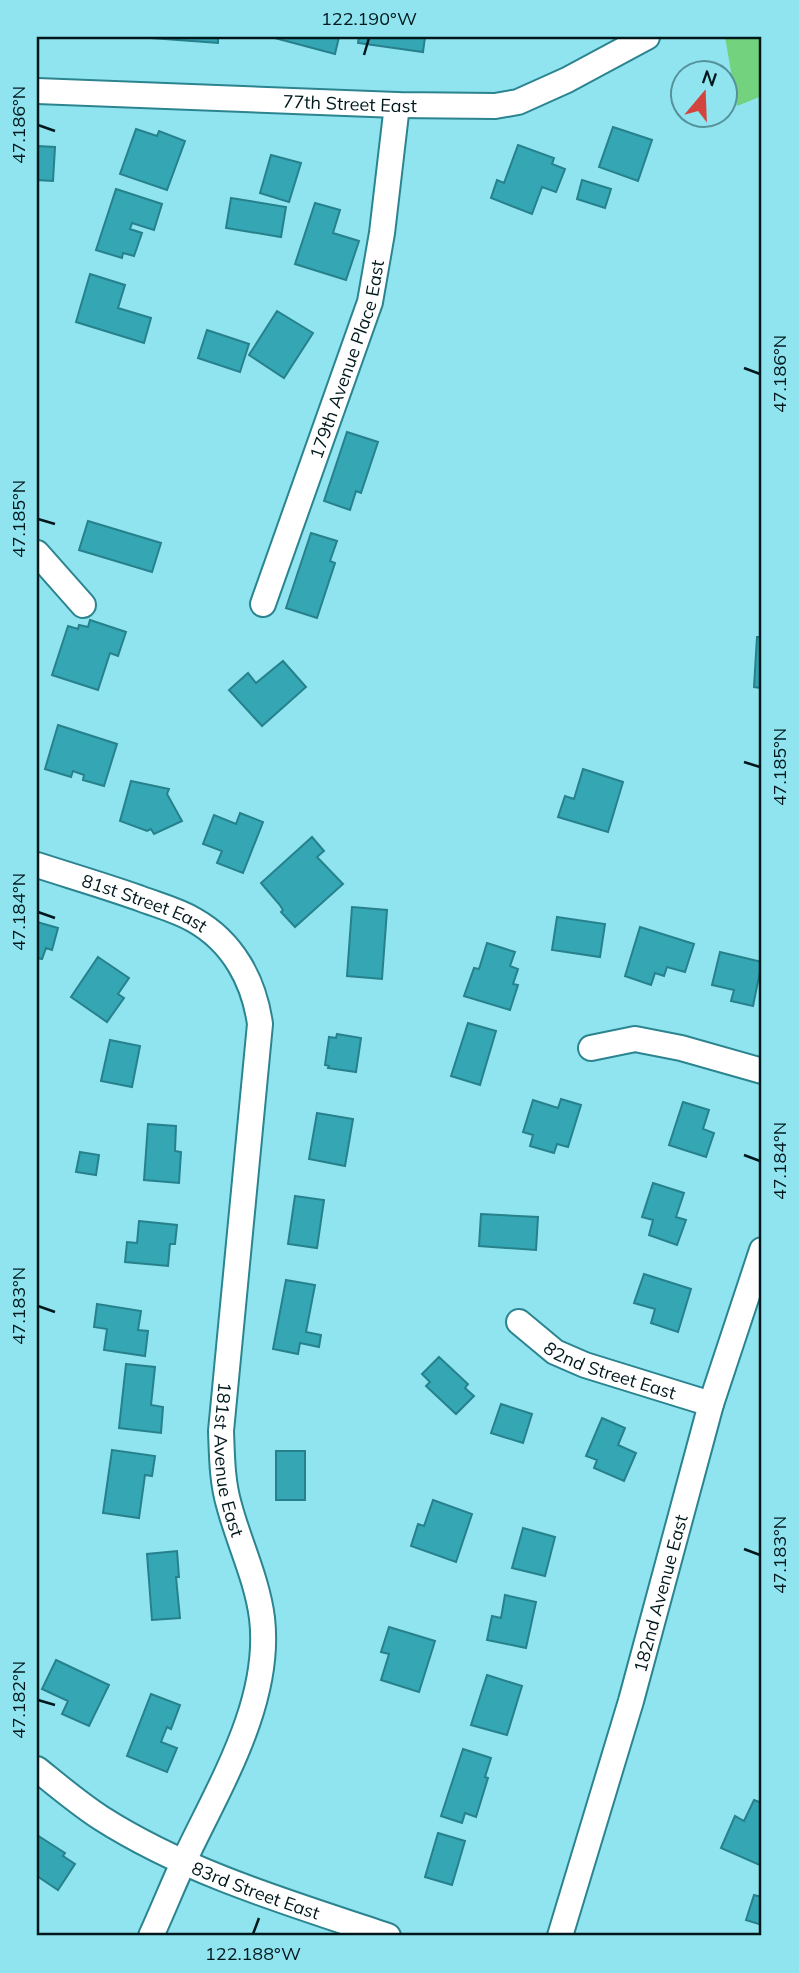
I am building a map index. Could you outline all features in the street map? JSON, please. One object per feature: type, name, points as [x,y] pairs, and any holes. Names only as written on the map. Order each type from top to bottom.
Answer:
[{"type":"street","name":"77th Street East","points":[[37,91],[397,105],[495,106],[518,102],[567,80],[647,37]]},
{"type":"street","name":"179th Avenue Place East","points":[[262,604],[370,302],[382,233],[397,105]]},
{"type":"street","points":[[37,554],[83,605]]},
{"type":"street","name":"81st Street East","points":[[37,865],[131,895],[195,920],[229,948],[237,960]]},
{"type":"street","name":"181st Avenue East","points":[[151,1936],[183,1862],[214,1804],[249,1715],[258,1686],[263,1650],[258,1597],[223,1481],[226,1374],[260,1024],[257,1001],[251,984],[237,960]]},
{"type":"street","points":[[591,1048],[635,1039],[681,1048],[762,1071]]},
{"type":"street","name":"182nd Avenue East","points":[[560,1936],[632,1702],[711,1404],[762,1250]]},
{"type":"street","name":"82nd Street East","points":[[519,1322],[555,1352],[585,1365],[711,1404]]},
{"type":"street","name":"83rd Street East","points":[[37,1769],[81,1804],[129,1834],[183,1862],[251,1890],[388,1936]]},
{"type":"green space","points":[[725,37],[762,37],[762,96],[740,105],[740,60],[729,60]]},
{"type":"building","points":[[137,37],[218,37],[218,43]]},
{"type":"building","points":[[271,37],[339,37],[335,54]]},
{"type":"building","points":[[359,37],[425,37],[423,52],[358,43]]},
{"type":"building","points":[[613,127],[652,140],[638,181],[599,167]]},
{"type":"building","points":[[136,129],[157,136],[159,131],[185,141],[167,190],[120,174]]},
{"type":"building","points":[[518,145],[554,158],[552,164],[565,169],[556,192],[542,187],[532,214],[491,198],[497,180],[504,183]]},
{"type":"building","points":[[37,146],[55,147],[53,181],[37,180]]},
{"type":"building","points":[[271,155],[301,163],[289,202],[260,193]]},
{"type":"building","points":[[582,180],[611,189],[605,208],[577,199]]},
{"type":"building","points":[[116,189],[162,204],[154,230],[132,223],[130,229],[142,233],[134,256],[123,253],[122,258],[96,250]]},
{"type":"building","points":[[231,198],[286,207],[281,237],[226,228]]},
{"type":"building","points":[[315,203],[340,210],[333,233],[359,241],[346,280],[295,264]]},
{"type":"building","points":[[90,274],[125,285],[118,308],[151,318],[144,343],[76,322]]},
{"type":"building","points":[[277,311],[313,333],[284,378],[249,355]]},
{"type":"building","points":[[207,330],[249,344],[240,372],[198,358]]},
{"type":"building","points":[[347,432],[378,442],[361,493],[356,491],[350,510],[324,501]]},
{"type":"building","points":[[88,521],[161,543],[152,572],[79,550]]},
{"type":"building","points":[[311,533],[337,541],[330,561],[335,563],[317,618],[286,608]]},
{"type":"building","points":[[90,620],[126,632],[118,656],[110,653],[98,690],[52,675],[68,626],[78,629],[79,625],[88,627]]},
{"type":"building","points":[[757,637],[762,637],[762,688],[754,687]]},
{"type":"building","points":[[283,661],[306,687],[262,726],[229,690],[248,673],[256,683]]},
{"type":"building","points":[[58,725],[117,744],[104,786],[83,780],[84,775],[73,771],[71,777],[45,769]]},
{"type":"building","points":[[583,769],[623,782],[608,832],[558,817],[565,796],[574,799]]},
{"type":"building","points":[[131,781],[169,789],[167,794],[182,821],[154,834],[151,829],[147,831],[120,821]]},
{"type":"building","points":[[240,813],[263,822],[243,873],[217,863],[222,851],[203,844],[214,815],[236,824]]},
{"type":"building","points":[[312,837],[324,851],[317,857],[343,884],[295,927],[261,883]]},
{"type":"building","points":[[352,907],[387,910],[382,979],[347,976]]},
{"type":"building","points":[[557,917],[605,924],[600,957],[552,950]]},
{"type":"building","points":[[37,922],[58,928],[52,950],[46,948],[42,959],[37,958]]},
{"type":"building","points":[[640,927],[694,944],[685,972],[667,967],[664,976],[655,973],[651,985],[625,976]]},
{"type":"building","points":[[487,943],[515,952],[510,966],[518,969],[513,984],[518,985],[510,1010],[464,996],[474,968],[479,969]]},
{"type":"building","points":[[720,952],[762,962],[753,1006],[731,1001],[734,990],[712,985]]},
{"type":"building","points":[[98,957],[129,978],[118,994],[124,998],[107,1022],[71,997]]},
{"type":"building","points":[[468,1023],[496,1031],[480,1085],[451,1076]]},
{"type":"building","points":[[337,1034],[361,1038],[356,1072],[328,1068],[329,1066],[325,1065],[329,1037],[336,1038]]},
{"type":"building","points":[[110,1040],[140,1046],[132,1087],[101,1081]]},
{"type":"building","points":[[561,1099],[581,1105],[568,1147],[557,1144],[554,1153],[530,1146],[533,1135],[523,1132],[533,1100],[558,1108]]},
{"type":"building","points":[[683,1102],[709,1110],[703,1129],[714,1133],[706,1157],[669,1145]]},
{"type":"building","points":[[317,1113],[353,1119],[345,1166],[309,1159]]},
{"type":"building","points":[[148,1124],[176,1126],[175,1151],[181,1152],[179,1183],[144,1180]]},
{"type":"building","points":[[80,1152],[99,1155],[96,1175],[76,1172]]},
{"type":"building","points":[[653,1183],[684,1193],[676,1217],[686,1220],[677,1245],[649,1235],[653,1220],[642,1217]]},
{"type":"building","points":[[295,1196],[324,1200],[317,1248],[288,1244]]},
{"type":"building","points":[[481,1214],[538,1217],[536,1250],[479,1246]]},
{"type":"building","points":[[139,1221],[177,1225],[175,1244],[170,1244],[168,1266],[125,1262],[127,1242],[137,1243]]},
{"type":"building","points":[[644,1274],[691,1289],[678,1332],[651,1323],[655,1309],[634,1303]]},
{"type":"building","points":[[286,1280],[315,1285],[306,1332],[321,1335],[319,1347],[300,1343],[298,1354],[273,1349]]},
{"type":"building","points":[[97,1304],[141,1311],[138,1330],[148,1331],[145,1356],[104,1350],[107,1329],[94,1327]]},
{"type":"building","points":[[439,1357],[468,1384],[465,1388],[474,1396],[456,1414],[426,1386],[430,1382],[422,1374]]},
{"type":"building","points":[[126,1364],[155,1367],[151,1405],[163,1407],[161,1433],[119,1428]]},
{"type":"building","points":[[501,1404],[532,1414],[523,1443],[491,1433]]},
{"type":"building","points":[[602,1418],[625,1428],[618,1445],[636,1453],[624,1481],[594,1468],[597,1460],[586,1456]]},
{"type":"building","points":[[112,1450],[155,1456],[152,1476],[145,1475],[139,1518],[103,1513]]},
{"type":"building","points":[[276,1451],[305,1451],[305,1500],[276,1500]]},
{"type":"building","points":[[433,1500],[472,1514],[456,1562],[411,1546],[418,1524],[424,1526]]},
{"type":"building","points":[[523,1528],[555,1537],[545,1576],[512,1568]]},
{"type":"building","points":[[177,1551],[179,1577],[176,1577],[180,1618],[152,1620],[147,1554]]},
{"type":"building","points":[[505,1595],[536,1602],[526,1648],[487,1640],[492,1616],[501,1618]]},
{"type":"building","points":[[389,1627],[435,1641],[419,1692],[381,1680],[389,1654],[381,1652]]},
{"type":"building","points":[[56,1660],[109,1685],[89,1726],[62,1714],[68,1701],[42,1689]]},
{"type":"building","points":[[487,1675],[522,1686],[507,1735],[471,1725]]},
{"type":"building","points":[[151,1694],[180,1705],[171,1729],[167,1727],[161,1742],[177,1748],[167,1772],[127,1756]]},
{"type":"building","points":[[463,1749],[491,1758],[476,1817],[465,1813],[462,1823],[441,1816]]},
{"type":"building","points":[[754,1800],[762,1803],[762,1866],[721,1848],[735,1816],[744,1821]]},
{"type":"building","points":[[438,1833],[465,1841],[452,1885],[425,1877]]},
{"type":"building","points":[[37,1835],[65,1853],[63,1856],[75,1864],[58,1890],[37,1876]]},
{"type":"building","points":[[754,1895],[762,1897],[762,1925],[746,1920]]}]
